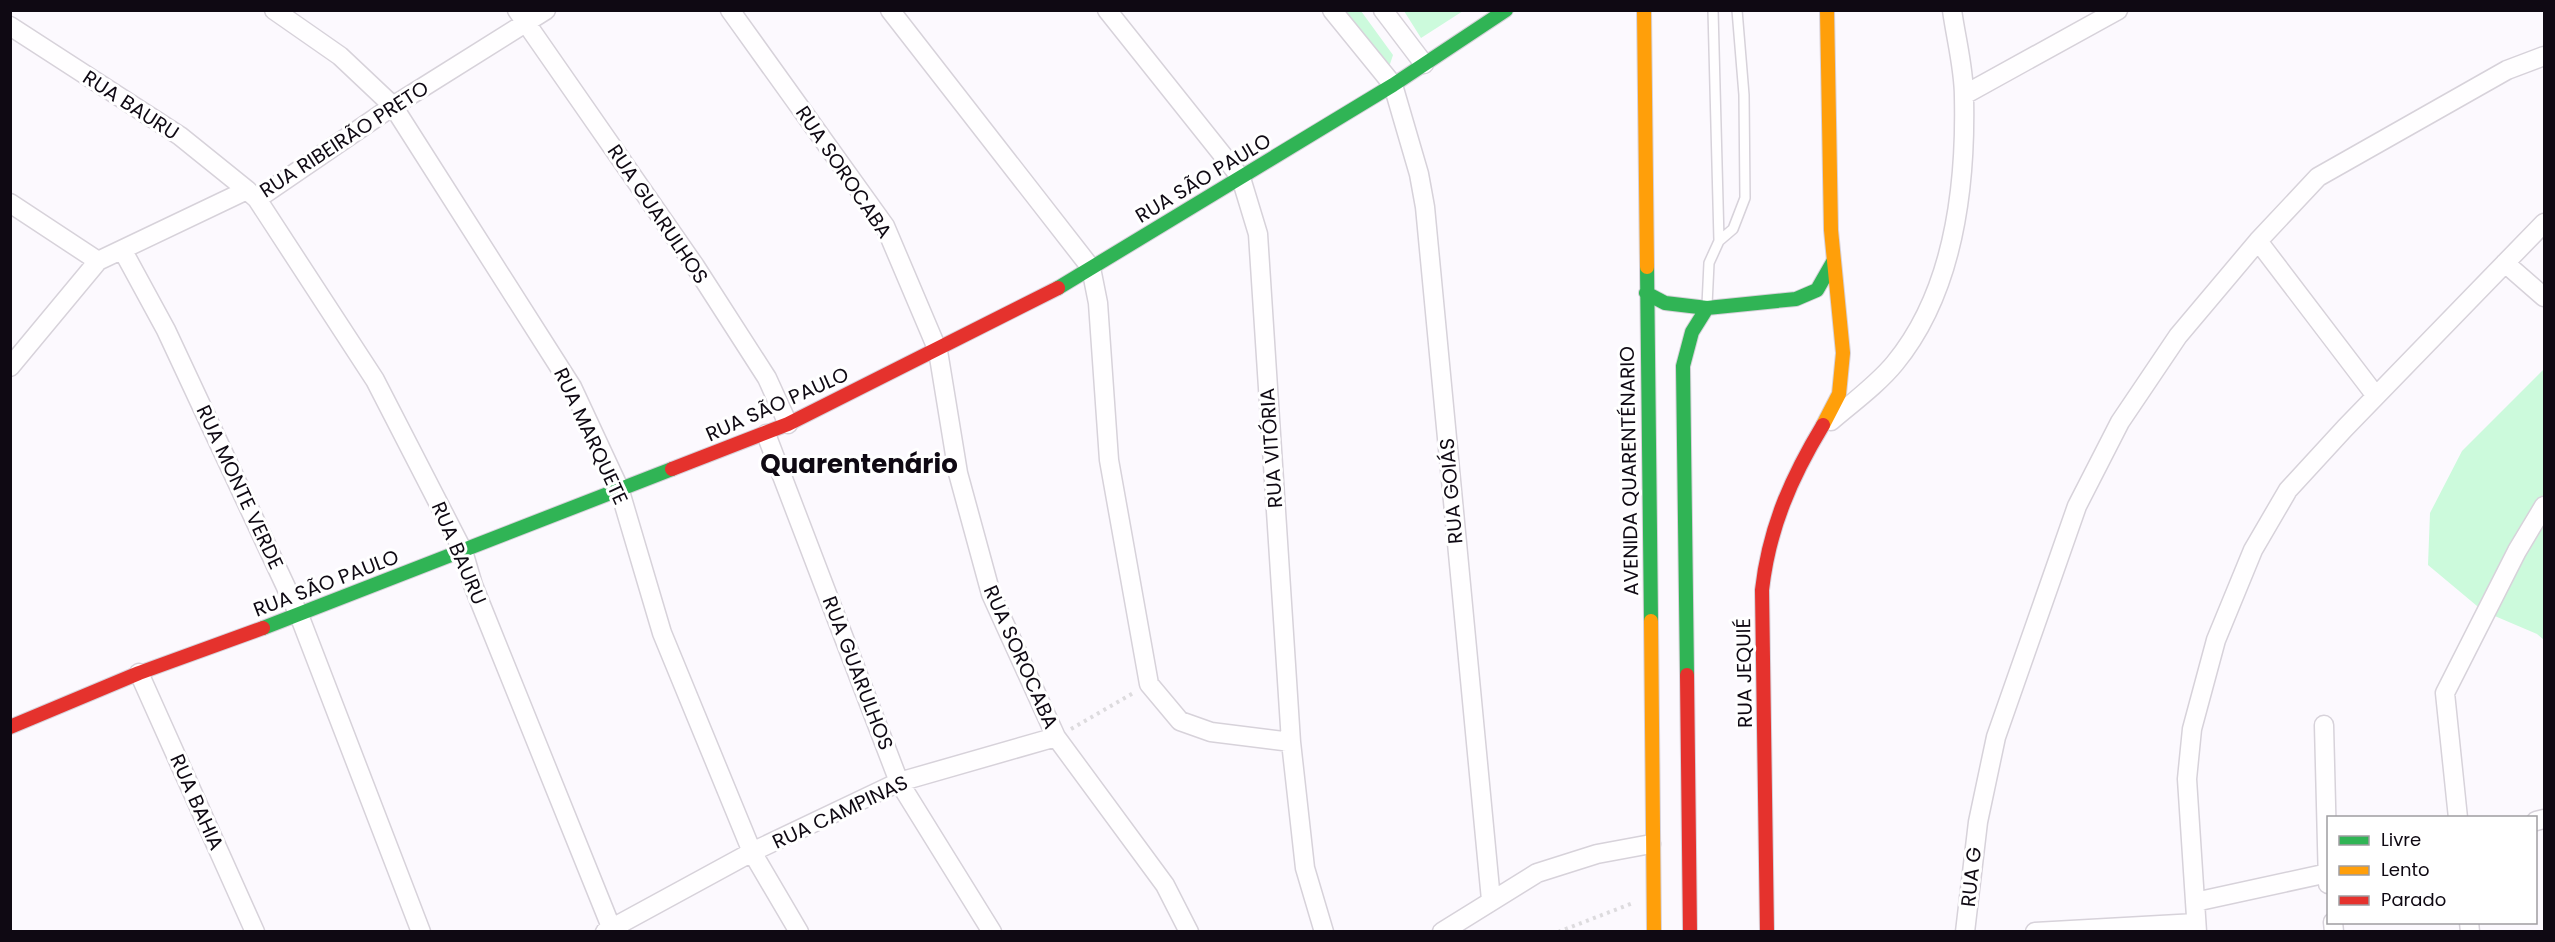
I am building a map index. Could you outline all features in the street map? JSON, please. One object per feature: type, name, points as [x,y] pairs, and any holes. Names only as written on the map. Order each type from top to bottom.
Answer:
[{"type":"street","name":"RUA MARQUETE","points":[[274,10],[340,56],[393,106],[572,387],[619,489],[662,633],[752,852],[800,932]]},
{"type":"street","name":"RUA RIBEIRÃO PRETO","points":[[10,367],[98,261],[252,194],[393,106],[522,17],[546,10]]},
{"type":"street","name":"RUA SOROCABA","points":[[730,10],[885,226],[938,351],[958,473],[991,594],[1056,737],[1165,885],[1189,932]]},
{"type":"street","points":[[891,10],[1091,268],[1098,303],[1109,460],[1149,684],[1180,721],[1211,732],[1290,742]]},
{"type":"street","name":"RUA VITÓRIA","points":[[1107,10],[1241,178],[1258,234],[1290,742],[1305,868],[1324,932]]},
{"type":"street","points":[[1332,10],[1393,85]]},
{"type":"street","points":[[1383,10],[1424,64]]},
{"type":"street","name":"RUA SÃO PAULO","points":[[10,727],[139,673],[299,615],[788,424],[1042,298],[1393,85],[1506,10]]},
{"type":"street","name":"RUA JEQUIÉ","points":[[1767,932],[1762,590],[1765,561],[1771,529],[1786,491],[1805,455],[1823,429],[1840,386],[1844,361],[1833,262],[1827,10]]},
{"type":"street","points":[[1823,429],[1894,364],[1915,335],[1936,290],[1950,245],[1960,188],[1964,95],[1952,10]]},
{"type":"street","points":[[1964,95],[2118,10]]},
{"type":"street","name":"AVENIDA QUARENTÉNARIO","points":[[1642,15],[1651,844],[1654,932]]},
{"type":"street","name":"RUA GUARULHOS","points":[[522,17],[725,313],[767,378],[788,424]]},
{"type":"street","name":"RUA BAURU","points":[[10,26],[180,136],[252,194],[375,380],[463,551],[473,585],[610,930]]},
{"type":"street","name":"RUA G","points":[[1965,932],[1978,822],[1996,737],[2077,506],[2120,422],[2172,345],[2258,241],[2318,177],[2507,70],[2544,56]]},
{"type":"street","name":"RUA GOIÁS","points":[[1393,85],[1419,174],[1425,207],[1491,900]]},
{"type":"street","points":[[10,203],[98,261]]},
{"type":"street","points":[[2035,932],[2196,927],[2187,779],[2192,729],[2216,640],[2253,550],[2288,490],[2544,223]]},
{"type":"street","points":[[2258,241],[2376,396]]},
{"type":"street","name":"RUA MONTE VERDE","points":[[123,251],[166,330],[299,615],[421,932]]},
{"type":"street","points":[[1646,293],[1665,303],[1707,308],[1807,296],[1824,281],[1833,262]]},
{"type":"street","points":[[2505,263],[2544,297]]},
{"type":"street","points":[[1690,932],[1683,366],[1692,332],[1707,308]]},
{"type":"street","name":"RUA GUARULHOS","points":[[766,434],[899,782],[992,932]]},
{"type":"street","points":[[2458,816],[2445,693],[2517,551],[2544,506]]},
{"type":"street","name":"RUA BAHIA","points":[[139,673],[255,932]]},
{"type":"street","points":[[2324,725],[2327,839]]},
{"type":"street","name":"RUA CAMPINAS","points":[[610,930],[752,852],[899,782],[1056,737]]},
{"type":"street","points":[[1443,932],[1537,873],[1597,854],[1651,844]]},
{"type":"street","points":[[2195,902],[2327,877]]},
{"type":"lane","points":[[1713,10],[1719,241]]},
{"type":"lane","points":[[1707,308],[1709,263],[1719,241],[1733,229],[1745,198],[1744,96],[1737,10]]},
{"type":"path","points":[[1056,737],[1149,684]]},
{"type":"path","points":[[1558,932],[1654,896]]},
{"type":"green space","points":[[1341,11],[1361,11],[1393,55],[1390,64],[1388,65]]},
{"type":"green space","points":[[1404,11],[1463,11],[1421,38]]},
{"type":"green space","points":[[2544,369],[2544,640],[2537,634],[2483,611],[2428,565],[2430,513],[2462,451]]},
{"type":"traffic: fast","points":[[1058,288],[1393,85],[1506,10]]},
{"type":"traffic: fast","points":[[1646,293],[1665,303],[1707,308],[1796,299],[1817,290],[1833,262]]},
{"type":"traffic: fast","points":[[1647,267],[1651,621]]},
{"type":"traffic: fast","points":[[1687,675],[1683,366],[1692,332],[1707,308]]},
{"type":"traffic: fast","points":[[263,628],[672,469]]},
{"type":"traffic: slow","points":[[1644,10],[1647,267]]},
{"type":"traffic: slow","points":[[1823,425],[1839,394],[1843,353],[1831,230],[1827,10]]},
{"type":"traffic: slow","points":[[1651,621],[1654,932]]},
{"type":"traffic: jam","points":[[672,469],[788,424],[1058,288]]},
{"type":"traffic: jam","points":[[1767,932],[1762,590],[1770,546],[1783,504],[1801,464],[1823,425]]},
{"type":"traffic: jam","points":[[10,727],[139,673],[263,628]]},
{"type":"traffic: jam","points":[[1687,675],[1690,932]]},
{"type":"district","name":"Quarentenário","points":[[859,464]]}]
